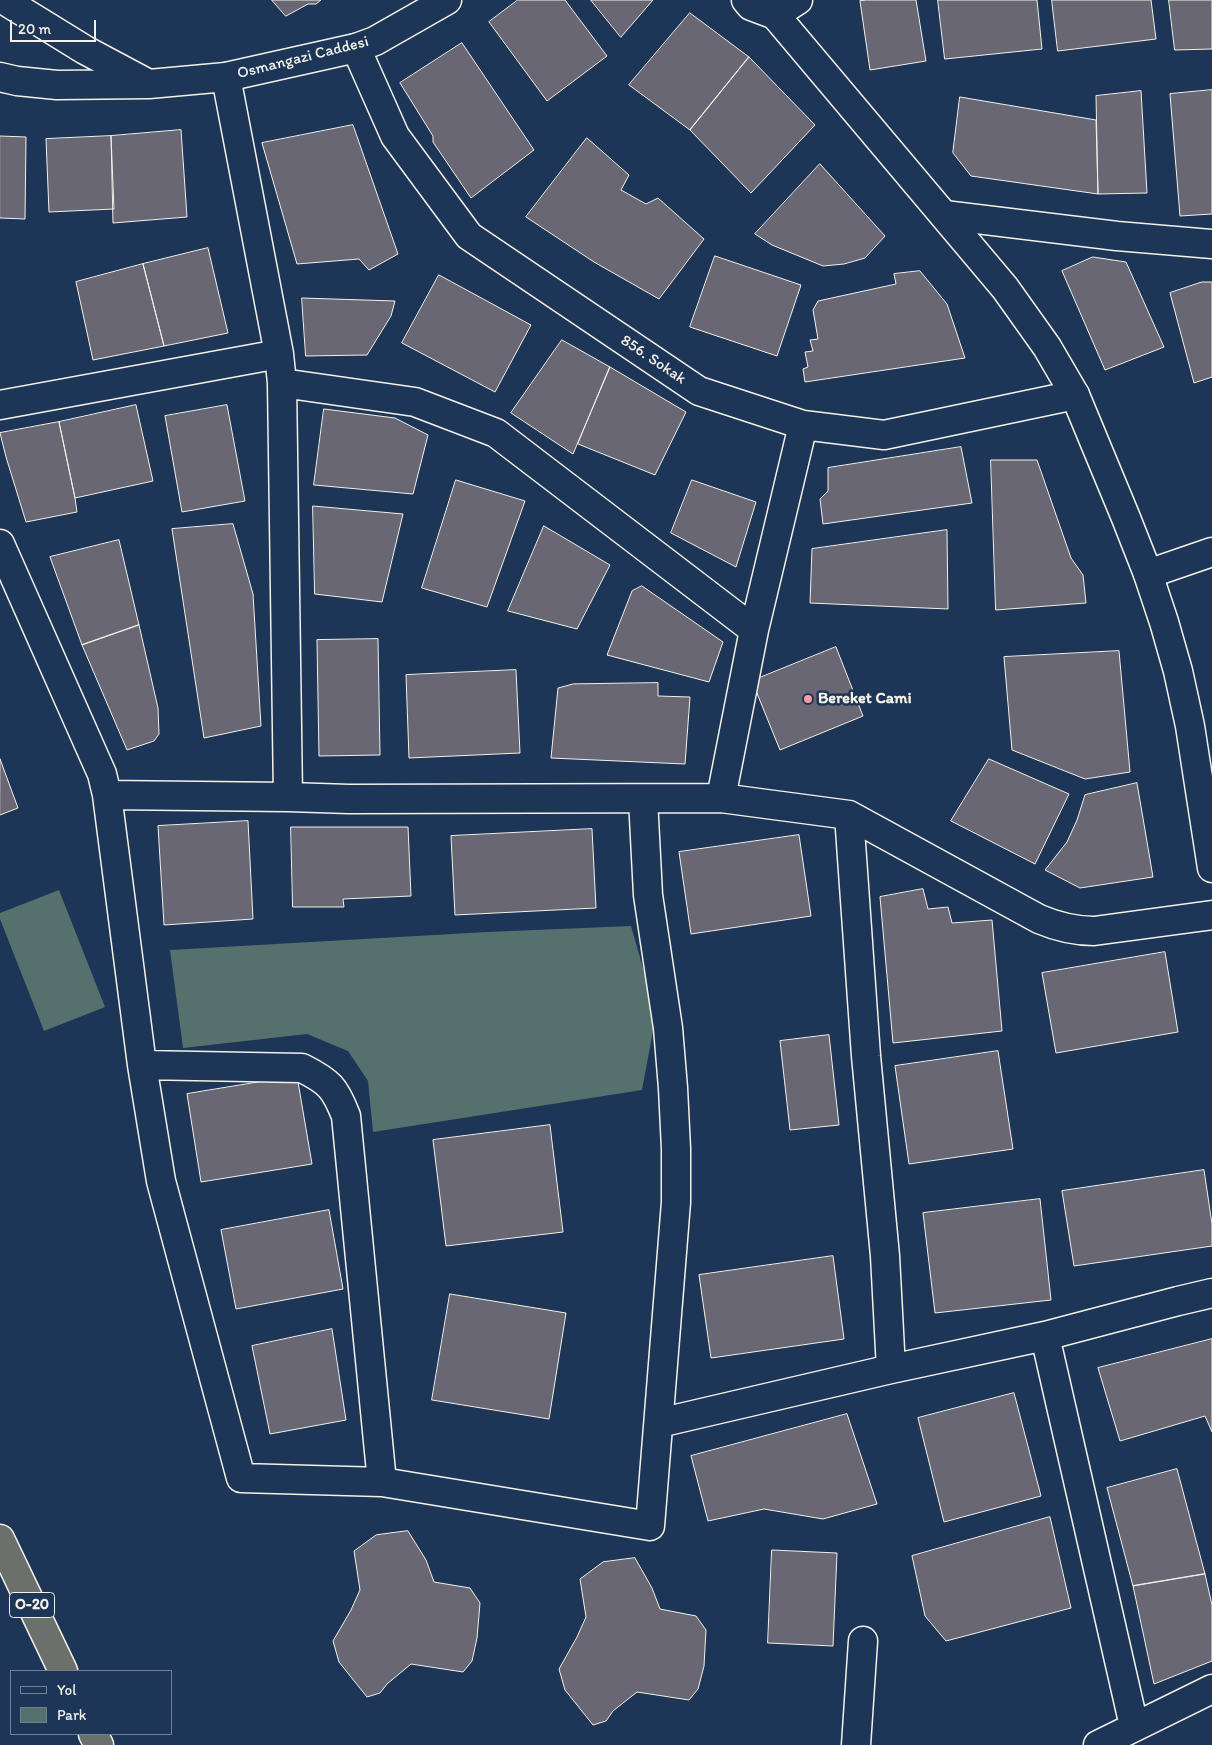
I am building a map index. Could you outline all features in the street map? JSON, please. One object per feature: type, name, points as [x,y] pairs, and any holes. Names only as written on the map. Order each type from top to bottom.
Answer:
[{"type":"highway","name":"O-20","points":[[0,1539],[63,1670]]},
{"type":"street","points":[[4,0],[85,50],[149,84]]},
{"type":"street","points":[[746,0],[751,6],[774,8],[798,0]]},
{"type":"street","name":"Osmangazi Caddesi","points":[[6,84],[149,84],[226,77],[356,48],[375,41],[437,2]]},
{"type":"street","points":[[774,8],[1005,288],[1046,347],[1075,395],[1148,574],[1176,663],[1188,717],[1212,868]]},
{"type":"street","name":"856. Sokak","points":[[356,48],[395,136],[469,236],[699,391],[803,425],[884,435],[1075,395]]},
{"type":"street","points":[[226,77],[280,354],[288,797]]},
{"type":"street","points":[[944,215],[1117,236],[1212,244]]},
{"type":"street","points":[[0,405],[280,354]]},
{"type":"street","points":[[282,383],[415,402],[496,433],[754,630]]},
{"type":"street","points":[[721,798],[754,630],[803,425]]},
{"type":"street","points":[[0,544],[102,774],[107,795],[142,1065],[161,1181],[241,1478],[382,1482],[650,1526],[676,1202],[676,1149],[668,1028],[648,894],[643,799]]},
{"type":"street","points":[[1148,574],[1212,552]]},
{"type":"street","points":[[107,795],[349,799],[721,798],[849,815],[1057,927],[1094,932],[1212,914]]},
{"type":"street","points":[[849,815],[866,1056],[885,1256],[891,1369]]},
{"type":"street","points":[[142,1065],[302,1068],[321,1077],[337,1093],[346,1116],[382,1482]]},
{"type":"street","points":[[659,1423],[891,1369],[1045,1336],[1178,1301],[1212,1294]]},
{"type":"street","points":[[1045,1336],[1134,1726]]},
{"type":"street","points":[[856,1745],[863,1641]]},
{"type":"street","points":[[1098,1745],[1212,1689]]},
{"type":"green space","points":[[59,890],[105,1007],[44,1031],[0,919],[0,913]]},
{"type":"green space","points":[[631,926],[645,975],[658,1004],[642,1090],[373,1132],[368,1081],[348,1051],[307,1034],[183,1048],[170,950]]},
{"type":"building","points":[[272,0],[321,0],[316,4],[308,4],[286,16]]},
{"type":"building","points":[[518,0],[565,0],[607,56],[547,101],[489,22]]},
{"type":"building","points":[[591,0],[653,0],[621,37]]},
{"type":"building","points":[[916,0],[926,61],[870,70],[860,1]]},
{"type":"building","points":[[938,0],[1037,0],[1042,49],[945,59]]},
{"type":"building","points":[[1052,0],[1151,0],[1156,39],[1058,51]]},
{"type":"building","points":[[1169,0],[1212,0],[1212,49],[1175,50]]},
{"type":"building","points":[[690,13],[749,57],[690,130],[629,85]]},
{"type":"building","points":[[462,43],[534,150],[471,198],[433,142],[433,136],[400,83]]},
{"type":"building","points":[[749,57],[815,125],[751,193],[690,130]]},
{"type":"building","points":[[1212,90],[1212,214],[1180,216],[1170,94]]},
{"type":"building","points":[[1141,91],[1147,193],[1098,194],[1096,96]]},
{"type":"building","points":[[960,97],[1096,120],[1098,194],[971,176],[953,153]]},
{"type":"building","points":[[353,125],[398,254],[369,270],[359,259],[297,264],[262,143]]},
{"type":"building","points":[[181,130],[187,217],[113,223],[111,136]]},
{"type":"building","points":[[0,136],[26,137],[25,219],[0,218]]},
{"type":"building","points":[[111,136],[114,209],[49,212],[46,139]]},
{"type":"building","points":[[587,138],[629,175],[621,190],[646,204],[658,198],[704,239],[659,299],[594,262],[526,217]]},
{"type":"building","points":[[820,164],[885,236],[865,258],[844,264],[823,266],[772,245],[755,234]]},
{"type":"building","points":[[208,248],[228,333],[164,346],[143,264]]},
{"type":"building","points":[[715,256],[801,285],[777,356],[690,327]]},
{"type":"building","points":[[1093,257],[1126,262],[1164,347],[1105,370],[1062,271]]},
{"type":"building","points":[[143,264],[164,346],[93,360],[76,282]]},
{"type":"building","points":[[920,271],[947,304],[965,358],[805,382],[803,369],[808,367],[805,352],[813,351],[810,340],[818,339],[813,310],[818,301],[896,284],[894,274]]},
{"type":"building","points":[[439,275],[531,325],[495,392],[402,343]]},
{"type":"building","points":[[1202,282],[1212,282],[1212,377],[1194,383],[1170,293]]},
{"type":"building","points":[[302,298],[395,301],[391,316],[367,355],[306,356]]},
{"type":"building","points":[[562,340],[610,367],[573,454],[511,413]]},
{"type":"building","points":[[610,367],[686,412],[655,475],[578,444]]},
{"type":"building","points":[[136,405],[153,481],[75,498],[59,422]]},
{"type":"building","points":[[227,405],[245,501],[182,512],[165,416]]},
{"type":"building","points":[[324,409],[395,418],[428,435],[413,494],[314,485]]},
{"type":"building","points":[[59,422],[77,512],[26,522],[0,433]]},
{"type":"building","points":[[961,447],[972,503],[823,524],[820,499],[828,491],[828,468]]},
{"type":"building","points":[[991,460],[1037,460],[1071,558],[1083,575],[1086,603],[996,610]]},
{"type":"building","points":[[456,480],[525,501],[487,607],[422,588]]},
{"type":"building","points":[[692,480],[756,502],[736,567],[671,533]]},
{"type":"building","points":[[313,506],[403,514],[382,602],[315,594]]},
{"type":"building","points":[[233,524],[253,594],[261,726],[204,738],[172,529]]},
{"type":"building","points":[[544,526],[610,565],[577,629],[508,611]]},
{"type":"building","points":[[947,530],[948,609],[810,603],[812,549]]},
{"type":"building","points":[[119,540],[139,625],[82,645],[50,557]]},
{"type":"building","points":[[642,586],[723,642],[709,682],[607,655],[632,591]]},
{"type":"building","points":[[139,625],[158,708],[159,734],[154,741],[127,750],[82,645]]},
{"type":"building","points":[[378,639],[380,755],[319,756],[317,640]]},
{"type":"building","name":"Bereket Cami","points":[[836,647],[863,716],[780,750],[752,681]]},
{"type":"building","points":[[1119,651],[1130,772],[1085,779],[1012,750],[1004,657]]},
{"type":"building","points":[[516,670],[520,753],[409,758],[406,675]]},
{"type":"building","points":[[658,683],[658,696],[690,697],[685,764],[551,758],[558,688],[573,684]]},
{"type":"building","points":[[0,759],[18,808],[0,815]]},
{"type":"building","points":[[989,759],[1069,794],[1035,864],[951,821]]},
{"type":"building","points":[[1137,783],[1153,877],[1080,888],[1045,870],[1067,842],[1085,795]]},
{"type":"building","points":[[248,821],[253,919],[164,925],[158,826]]},
{"type":"building","points":[[291,827],[408,827],[411,896],[343,899],[344,907],[293,907]]},
{"type":"building","points":[[592,829],[596,908],[455,915],[451,836]]},
{"type":"building","points":[[799,835],[811,916],[691,934],[679,852]]},
{"type":"building","points":[[923,889],[928,909],[948,907],[952,923],[992,920],[1002,1031],[893,1043],[880,897]]},
{"type":"building","points":[[1165,952],[1178,1032],[1056,1053],[1042,973]]},
{"type":"building","points":[[829,1035],[839,1125],[790,1130],[780,1041]]},
{"type":"building","points":[[998,1051],[1013,1149],[909,1164],[895,1066]]},
{"type":"building","points":[[297,1076],[312,1164],[201,1182],[187,1094]]},
{"type":"building","points":[[550,1125],[563,1232],[446,1246],[433,1140]]},
{"type":"building","points":[[1204,1170],[1212,1224],[1212,1246],[1074,1266],[1062,1191]]},
{"type":"building","points":[[1040,1199],[1051,1300],[935,1313],[923,1213]]},
{"type":"building","points":[[329,1210],[343,1289],[236,1309],[221,1230]]},
{"type":"building","points":[[833,1256],[844,1339],[711,1358],[699,1275]]},
{"type":"building","points":[[450,1294],[566,1313],[549,1419],[432,1400]]},
{"type":"building","points":[[332,1329],[346,1420],[270,1434],[252,1346]]},
{"type":"building","points":[[1212,1339],[1212,1432],[1205,1416],[1120,1441],[1098,1368]]},
{"type":"building","points":[[1014,1393],[1041,1496],[944,1522],[918,1418]]},
{"type":"building","points":[[847,1414],[877,1504],[823,1519],[764,1509],[708,1521],[691,1456]]},
{"type":"building","points":[[1177,1469],[1205,1574],[1133,1586],[1107,1488]]},
{"type":"building","points":[[1050,1517],[1071,1608],[946,1641],[925,1616],[912,1556]]},
{"type":"building","points":[[408,1531],[426,1560],[434,1582],[470,1588],[480,1603],[477,1638],[472,1661],[463,1672],[411,1664],[387,1684],[380,1693],[367,1697],[339,1662],[333,1641],[360,1590],[354,1551],[376,1535]]},
{"type":"building","points":[[772,1550],[837,1553],[833,1646],[768,1643]]},
{"type":"building","points":[[635,1558],[652,1588],[660,1609],[696,1616],[706,1630],[704,1666],[698,1689],[689,1700],[637,1692],[613,1711],[606,1721],[593,1725],[565,1690],[559,1669],[586,1617],[580,1579],[603,1562]]},
{"type":"building","points":[[1205,1574],[1212,1605],[1212,1661],[1154,1684],[1133,1586]]},
{"type":"place","name":"Bereket Cami","points":[[808,699]]}]
